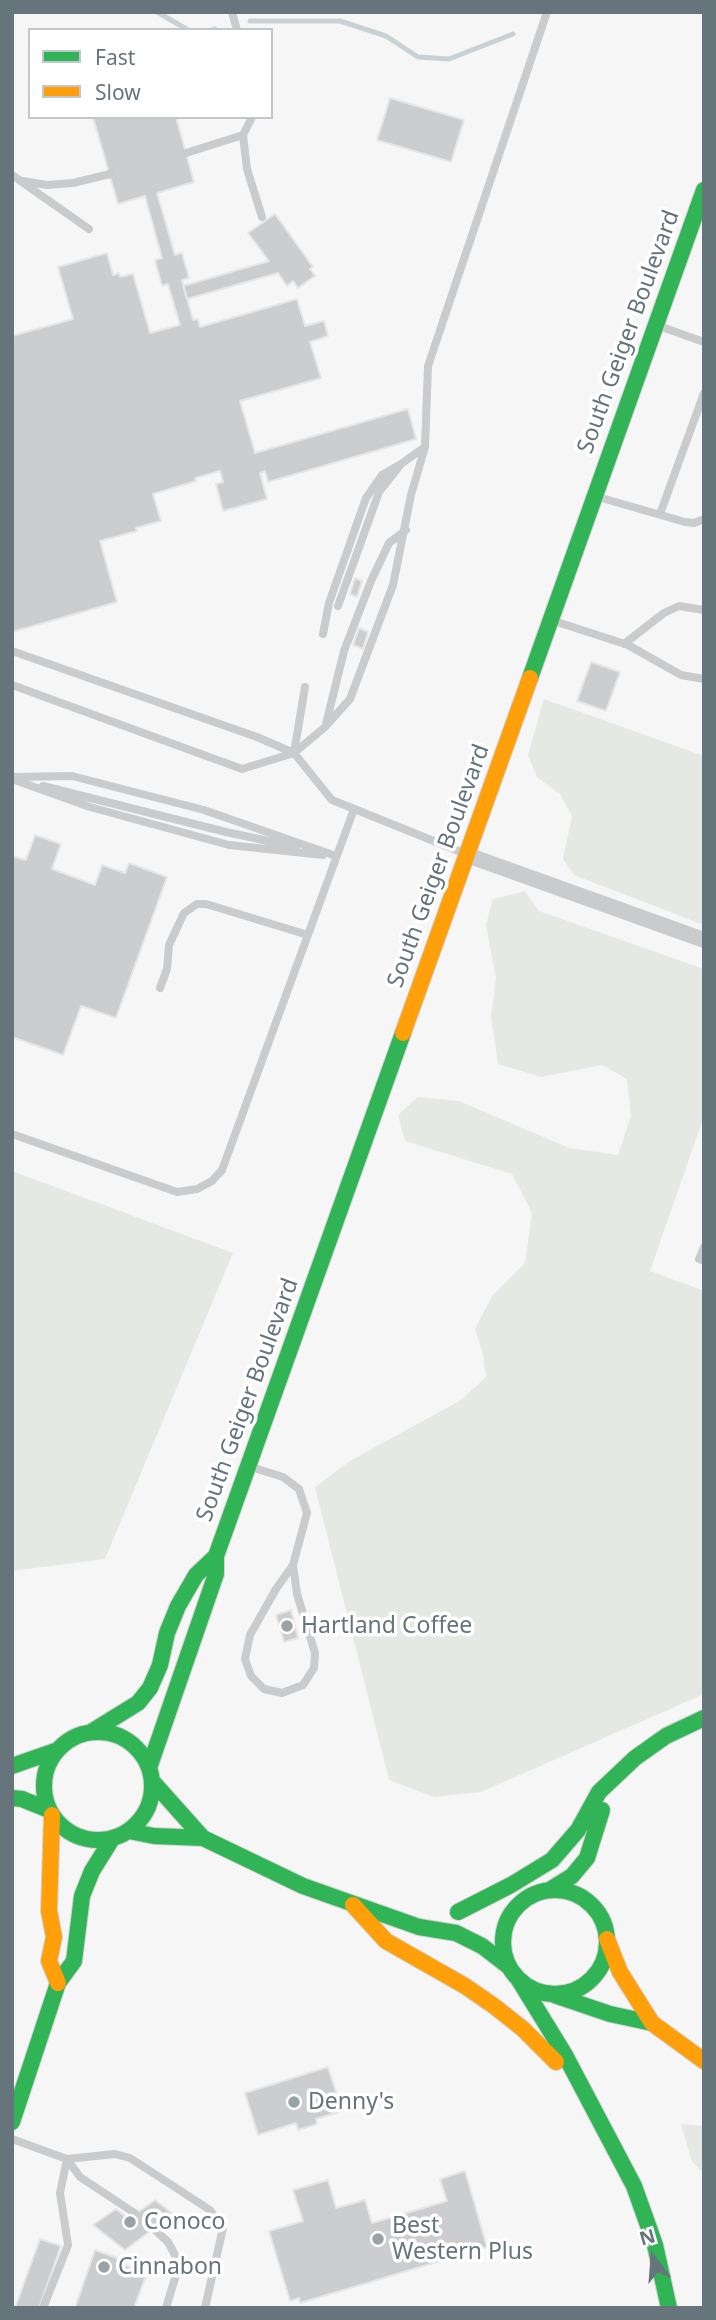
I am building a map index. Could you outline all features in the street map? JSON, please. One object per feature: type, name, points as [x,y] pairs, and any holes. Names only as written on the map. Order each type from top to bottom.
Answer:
[{"type":"main road","name":"South Geiger Boulevard","points":[[151,1775],[216,1574],[216,1556],[656,325],[699,219],[704,190]]},
{"type":"main road","name":"South Geiger Boulevard","points":[[91,1732],[138,1703],[150,1688],[178,1606],[196,1575],[216,1556]]},
{"type":"main road","points":[[458,1912],[552,1860],[578,1830],[598,1792],[635,1758],[666,1737],[704,1718]]},
{"type":"main road","points":[[12,1766],[55,1751],[68,1740],[91,1732],[104,1731],[122,1737],[138,1748],[151,1775],[203,1838]]},
{"type":"main road","points":[[55,1751],[47,1766],[43,1783],[50,1813],[49,1911],[54,1937],[49,1961],[58,1983]]},
{"type":"main road","points":[[12,1798],[22,1799],[50,1813],[63,1828],[78,1836],[95,1840],[112,1839],[129,1831],[142,1818],[151,1800],[151,1775]]},
{"type":"main road","points":[[382,1915],[458,1912],[521,1901],[535,1893],[551,1889],[572,1876],[587,1858],[602,1810],[619,1775]]},
{"type":"main road","points":[[129,1831],[154,1836],[203,1838],[303,1886],[419,1927],[456,1933],[482,1946],[508,1966],[544,2020],[587,2095],[634,2186],[655,2245],[669,2308]]},
{"type":"main road","points":[[12,2122],[58,1983],[74,1961],[82,1896],[92,1871],[112,1839]]},
{"type":"main road","points":[[551,1889],[568,1891],[583,1897],[596,1909],[604,1923],[607,1939],[620,1972],[652,2023],[704,2061]]},
{"type":"main road","points":[[508,1966],[502,1949],[503,1931],[510,1914],[521,1901]]},
{"type":"main road","points":[[354,1905],[386,1941],[465,1986],[523,2029],[587,2095]]},
{"type":"main road","points":[[551,1994],[569,1992],[585,1985],[598,1972],[606,1955],[607,1939]]},
{"type":"main road","points":[[519,1980],[534,1990],[610,2014],[652,2023]]},
{"type":"street","points":[[467,855],[704,940]]},
{"type":"lane","points":[[12,685],[242,769],[294,753],[325,727],[350,699],[393,585],[406,530],[411,495],[425,447],[428,366],[547,12]]},
{"type":"lane","points":[[250,119],[243,135],[247,169],[262,217]]},
{"type":"lane","points":[[186,153],[243,135]]},
{"type":"lane","points":[[16,177],[47,185],[74,183],[110,174]]},
{"type":"lane","points":[[16,177],[89,229]]},
{"type":"lane","points":[[656,325],[704,342]]},
{"type":"lane","points":[[660,514],[704,393]]},
{"type":"lane","points":[[323,634],[329,603],[366,498],[382,475],[425,447]]},
{"type":"lane","points":[[338,606],[379,492],[401,464]]},
{"type":"lane","points":[[595,496],[694,523],[704,519]]},
{"type":"lane","points":[[325,727],[344,651],[367,592],[389,543],[406,530]]},
{"type":"lane","points":[[624,644],[664,613],[679,606],[704,610]]},
{"type":"lane","points":[[551,620],[624,644],[681,675],[704,679]]},
{"type":"lane","points":[[12,651],[257,737],[294,753],[332,800],[467,855]]},
{"type":"lane","points":[[294,753],[305,687]]},
{"type":"lane","points":[[12,778],[72,776],[204,810],[337,856]]},
{"type":"lane","points":[[12,778],[90,807],[229,845],[337,856]]},
{"type":"lane","points":[[12,1134],[177,1192],[197,1189],[212,1181],[222,1170],[354,809]]},
{"type":"lane","points":[[160,988],[167,969],[169,945],[184,913],[197,904],[206,904],[308,935]]},
{"type":"lane","points":[[704,1247],[699,1259],[704,1261]]},
{"type":"lane","points":[[248,1466],[282,1478],[299,1489],[307,1513],[293,1564],[275,1589],[250,1635],[245,1659],[251,1676],[264,1689],[282,1693],[303,1685],[314,1668],[315,1653],[296,1594],[293,1564]]},
{"type":"lane","points":[[12,2139],[67,2159],[116,2154],[130,2158],[210,2210],[223,2228],[205,2308]]},
{"type":"lane","points":[[67,2159],[80,2177],[136,2214]]},
{"type":"lane","points":[[43,2308],[68,2245],[60,2193],[67,2159]]},
{"type":"lane","points":[[153,2228],[168,2242],[178,2268],[166,2308]]},
{"type":"shaded area","points":[[544,699],[704,756],[704,925],[574,875],[563,859],[572,816],[560,794],[537,777],[528,755]]},
{"type":"shaded area","points":[[525,891],[539,911],[704,969],[704,1116],[650,1271],[704,1291],[704,1694],[481,1792],[434,1797],[389,1780],[315,1487],[350,1461],[461,1400],[486,1377],[483,1354],[475,1329],[492,1296],[525,1263],[532,1213],[512,1174],[405,1141],[398,1115],[418,1097],[459,1101],[569,1148],[618,1155],[631,1116],[627,1079],[602,1065],[541,1077],[498,1064],[491,1017],[496,978],[486,925],[493,899]]},
{"type":"shaded area","points":[[12,1171],[233,1253],[105,1559],[12,1571]]},
{"type":"shaded area","points":[[681,2124],[704,2126],[704,2173],[692,2162]]},
{"type":"building","points":[[390,98],[464,120],[451,162],[377,140]]},
{"type":"building","points":[[94,119],[177,119],[194,182],[157,193],[175,255],[182,253],[189,278],[182,280],[193,320],[198,319],[200,327],[297,299],[305,326],[324,321],[328,336],[310,342],[321,378],[240,401],[255,453],[408,409],[416,439],[268,482],[265,471],[260,473],[267,499],[223,511],[216,484],[223,482],[220,471],[153,494],[161,521],[100,541],[117,602],[12,632],[12,336],[73,319],[58,267],[107,253],[113,275],[119,273],[120,277],[133,274],[150,333],[180,325],[168,284],[162,286],[155,260],[162,258],[145,196],[118,204]]},
{"type":"building","points":[[275,214],[313,267],[310,269],[315,276],[298,288],[293,281],[287,286],[278,273],[187,299],[183,286],[269,261],[248,233]]},
{"type":"building","points":[[355,578],[362,581],[357,597],[350,594]]},
{"type":"building","points":[[359,628],[368,632],[363,649],[353,645]]},
{"type":"building","points":[[591,662],[620,672],[606,711],[577,701]]},
{"type":"building","points":[[35,835],[61,844],[52,869],[95,885],[102,865],[125,873],[129,863],[167,877],[116,1018],[81,1006],[63,1055],[12,1037],[12,856],[26,860]]},
{"type":"building","name":"Hartland Coffee","points":[[291,1610],[298,1638],[284,1642],[276,1615]]},
{"type":"building","name":"Denny's","points":[[328,2067],[342,2111],[316,2119],[317,2124],[298,2130],[296,2123],[258,2135],[245,2093]]},
{"type":"building","name":"Best Western Plus","points":[[465,2171],[487,2247],[300,2303],[299,2298],[290,2301],[269,2231],[303,2221],[293,2190],[328,2180],[336,2208],[365,2200],[372,2223],[447,2201],[440,2179]]},
{"type":"building","name":"Conoco","points":[[155,2200],[173,2214],[125,2250],[93,2225],[116,2209],[129,2219]]},
{"type":"building","points":[[40,2239],[61,2246],[39,2308],[15,2308]]},
{"type":"building","points":[[95,2250],[123,2260],[122,2264],[147,2273],[134,2308],[75,2308]]},
{"type":"waterway","points":[[157,12],[185,28]]},
{"type":"waterway","points":[[250,21],[340,21],[386,36],[418,57],[449,59],[513,34]]},
{"type":"traffic: fast","points":[[530,678],[704,190]]},
{"type":"traffic: fast","points":[[149,1768],[216,1574],[216,1556],[403,1033]]},
{"type":"traffic: fast","points":[[91,1732],[138,1703],[150,1688],[178,1606],[196,1575],[216,1556]]},
{"type":"traffic: fast","points":[[458,1912],[552,1860],[578,1830],[599,1792],[635,1758],[666,1736],[704,1718]]},
{"type":"traffic: fast","points":[[98,1732],[119,1736],[136,1748],[148,1765],[152,1786],[148,1807],[136,1824],[119,1836],[98,1840],[77,1836],[60,1824],[48,1807],[44,1786],[48,1765],[60,1748],[77,1736],[98,1732]]},
{"type":"traffic: fast","points":[[12,1766],[55,1751]]},
{"type":"traffic: fast","points":[[153,1782],[203,1838],[303,1886],[419,1927],[456,1933],[482,1946],[508,1966]]},
{"type":"traffic: fast","points":[[12,1798],[22,1799],[49,1810]]},
{"type":"traffic: fast","points":[[551,1889],[572,1876],[587,1858],[602,1810]]},
{"type":"traffic: fast","points":[[129,1831],[154,1836],[203,1838]]},
{"type":"traffic: fast","points":[[12,2122],[58,1983],[74,1961],[82,1896],[92,1871],[112,1839]]},
{"type":"traffic: fast","points":[[555,1890],[575,1894],[592,1905],[603,1922],[607,1942],[603,1962],[592,1979],[575,1990],[555,1994],[535,1990],[518,1979],[507,1962],[503,1942],[507,1922],[518,1905],[535,1894],[555,1890]]},
{"type":"traffic: fast","points":[[519,1980],[565,2055],[634,2186],[655,2245],[669,2308]]},
{"type":"traffic: fast","points":[[554,1995],[610,2014],[652,2023]]},
{"type":"traffic: slow","points":[[403,1033],[530,678]]},
{"type":"traffic: slow","points":[[52,1815],[49,1911],[54,1937],[49,1961],[58,1983]]},
{"type":"traffic: slow","points":[[353,1905],[386,1941],[465,1986],[494,2006],[523,2029],[556,2062]]},
{"type":"traffic: slow","points":[[607,1939],[620,1972],[652,2023],[704,2061]]},
{"type":"place","name":"Hartland Coffee","points":[[287,1626]]},
{"type":"place","name":"Denny's","points":[[294,2102]]},
{"type":"place","name":"Conoco","points":[[130,2222]]},
{"type":"place","name":"Best Western Plus","points":[[378,2239]]},
{"type":"place","name":"Cinnabon","points":[[104,2267]]}]
